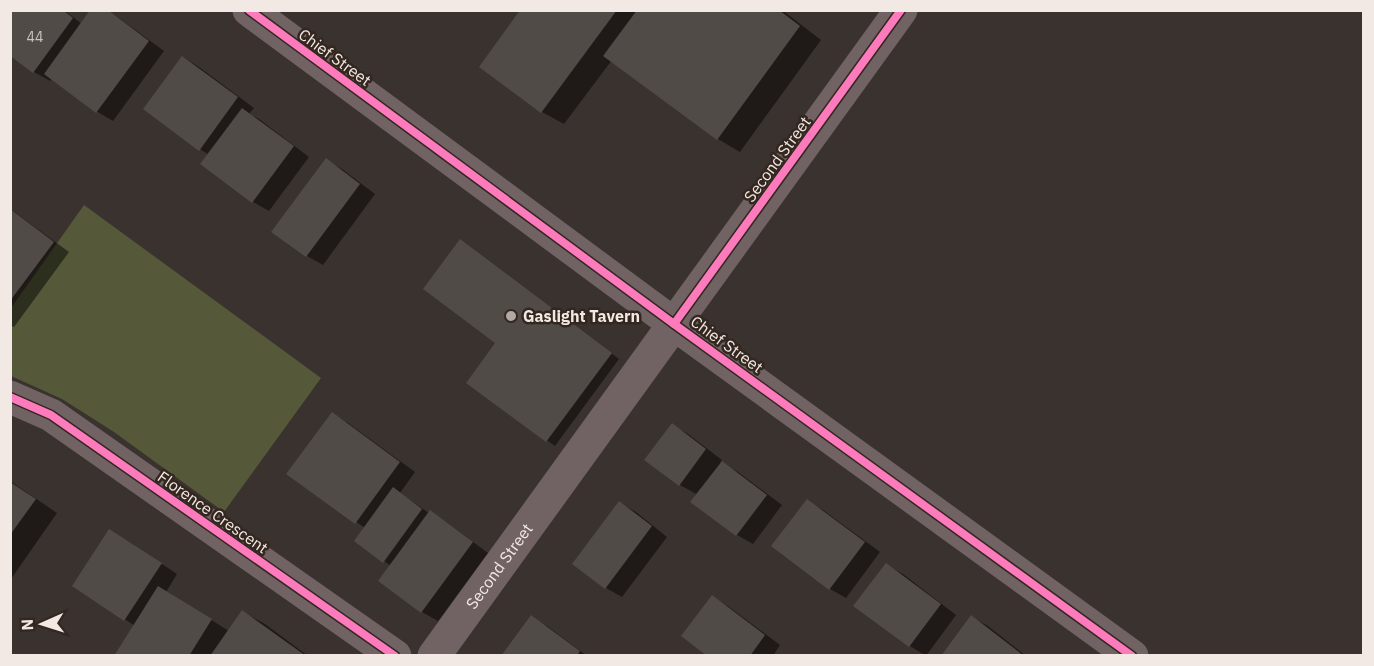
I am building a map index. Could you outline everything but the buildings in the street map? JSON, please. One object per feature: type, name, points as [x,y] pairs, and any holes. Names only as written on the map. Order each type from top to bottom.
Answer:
[{"type":"street","name":"Chief Street","points":[[249,10],[674,324],[1132,656]]},
{"type":"street","name":"Second Street","points":[[434,656],[901,10]]},
{"type":"street","name":"Florence Crescent","points":[[10,397],[51,415],[396,656]]},
{"type":"green space","points":[[84,205],[321,378],[224,512],[114,432],[62,399],[11,376],[11,308]]},
{"type":"cycle path","points":[[249,10],[674,324],[1132,656]]},
{"type":"cycle path","points":[[674,324],[901,10]]},
{"type":"cycle path","points":[[10,397],[51,415],[395,656]]},
{"type":"place","name":"Gaslight Tavern","points":[[511,316]]}]
